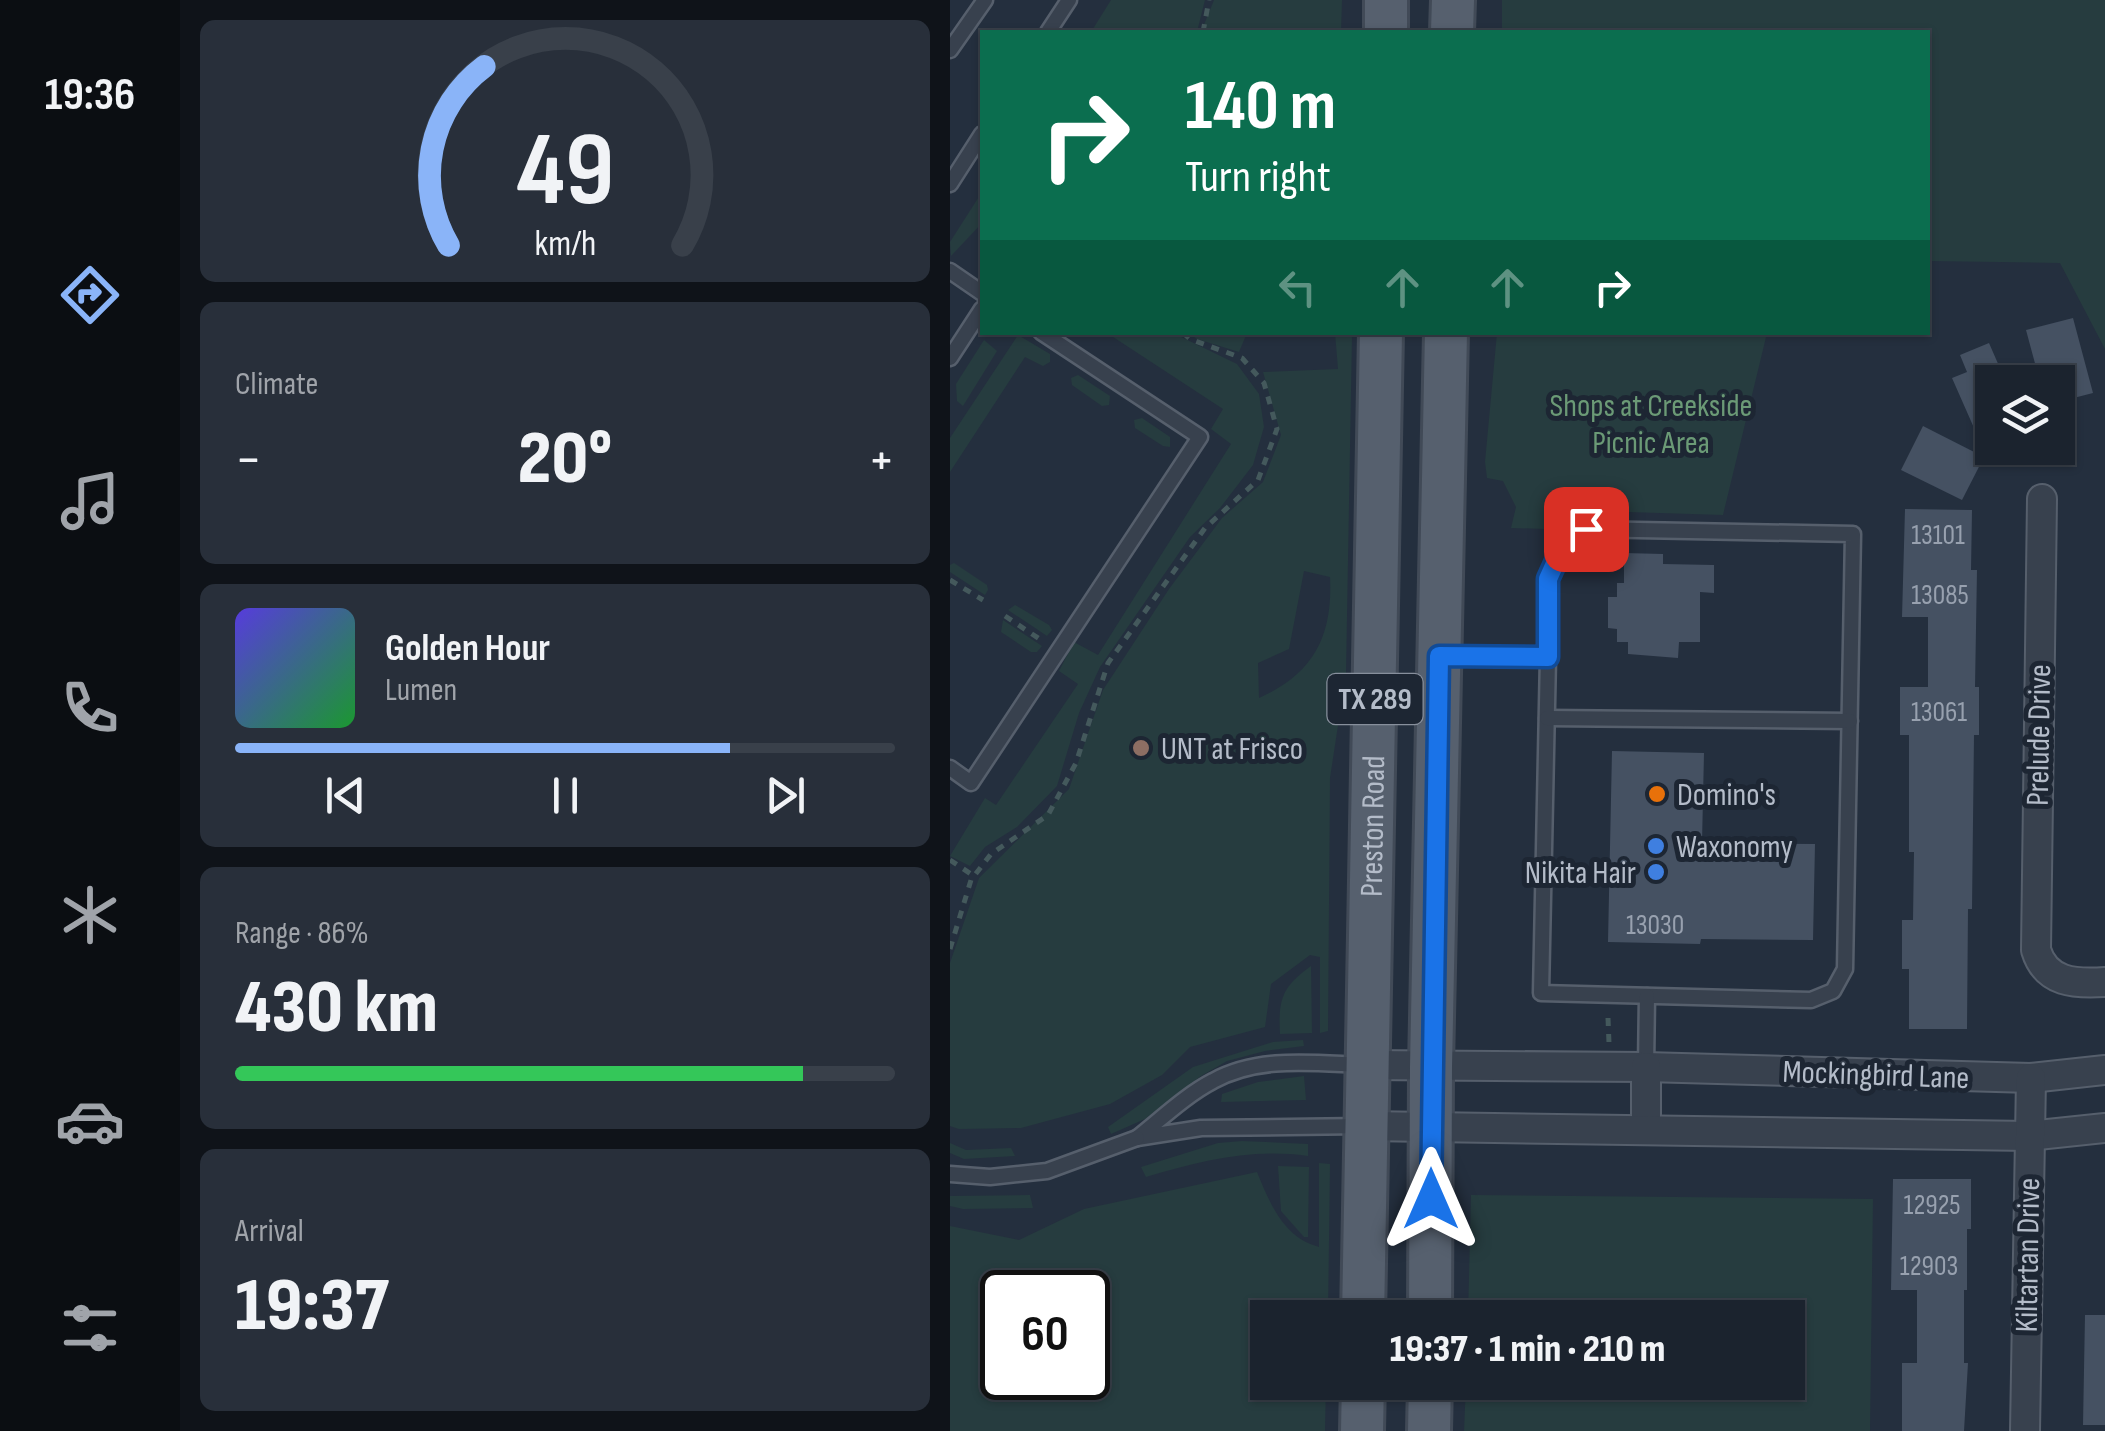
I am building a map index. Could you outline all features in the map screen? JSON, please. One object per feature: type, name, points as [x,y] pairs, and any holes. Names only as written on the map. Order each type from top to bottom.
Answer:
[{"type":"main road","points":[[1386,0],[1386,30]]},
{"type":"main road","points":[[1452,30],[1453,0]]},
{"type":"main road","name":"Preston Road","points":[[1364,1300],[1381,335]]},
{"type":"main road","name":"Preston Road","points":[[1430,1300],[1446,335]]},
{"type":"main road","points":[[1362,1400],[1362,1431]]},
{"type":"main road","points":[[1429,1431],[1430,1400]]},
{"type":"street","name":"Prelude Drive","points":[[2042,498],[2035,940],[2044,969],[2070,982],[2105,982]]},
{"type":"street","name":"Mockingbird Lane","points":[[1367,1065],[1646,1067],[2031,1078],[2105,1070]]},
{"type":"street","points":[[1646,1067],[1646,1130]]},
{"type":"street","name":"Kiltartan Drive","points":[[2025,1431],[2031,1078]]},
{"type":"street","name":"Mockingbird Lane","points":[[1366,1126],[2029,1136],[2105,1128]]},
{"type":"lane","points":[[950,50],[984,0]]},
{"type":"lane","points":[[1049,30],[1069,0]]},
{"type":"lane","points":[[950,184],[980,137]]},
{"type":"lane","points":[[950,271],[980,291]]},
{"type":"lane","points":[[950,358],[980,313]]},
{"type":"lane","points":[[950,768],[971,782],[1200,437],[1046,335]]},
{"type":"lane","points":[[1586,529],[1853,534],[1845,969],[1833,991],[1811,1000],[1541,994],[1546,718],[1548,579],[1562,548],[1586,529]]},
{"type":"lane","points":[[1439,656],[1548,657]]},
{"type":"lane","points":[[1546,718],[1850,721]]},
{"type":"lane","points":[[1646,996],[1646,1067]]},
{"type":"lane","points":[[1137,1138],[1212,1081],[1246,1068],[1282,1062],[1367,1065]]},
{"type":"lane","points":[[950,1174],[990,1177],[1047,1171],[1137,1138],[1201,1128],[1366,1126]]},
{"type":"path","points":[[1203,30],[1209,0]]},
{"type":"path","points":[[950,949],[974,876],[991,854],[1048,815],[1076,762],[1108,663],[1205,528],[1258,480],[1277,430],[1264,383],[1242,358],[1185,335]]},
{"type":"path","points":[[950,580],[983,600]]},
{"type":"path","points":[[1005,616],[1044,642]]},
{"type":"path","points":[[950,860],[974,876]]},
{"type":"path","points":[[1608,1018],[1610,1046]]},
{"type":"green space","points":[[1111,0],[1205,0],[1198,30],[1092,30]]},
{"type":"green space","points":[[1214,0],[1342,0],[1341,30],[1202,30]]},
{"type":"green space","points":[[1502,0],[2105,0],[2105,349],[2060,263],[1930,261],[1930,30],[1502,30]]},
{"type":"green space","points":[[980,195],[980,225],[951,256],[950,242]]},
{"type":"green space","points":[[1018,335],[1050,354],[1050,362],[1043,366],[1025,357],[950,472],[950,438]]},
{"type":"green space","points":[[1110,335],[1177,335],[1237,364],[1259,394],[1264,427],[1253,465],[1220,508],[1190,537],[1100,667],[1079,713],[1057,786],[1017,827],[985,847],[970,866],[950,856],[985,798],[996,805],[1078,684],[1059,671],[1074,642],[1098,655],[1231,444],[1211,429],[1223,409]]},
{"type":"green space","points":[[1192,335],[1246,335],[1239,352]]},
{"type":"green space","points":[[1335,335],[1352,335],[1346,673],[1330,778],[1328,1031],[1320,1033],[1320,957],[1310,955],[1271,984],[1265,1027],[1190,1047],[1162,1075],[1110,1104],[1021,1128],[950,1126],[950,963],[979,878],[1069,789],[1103,690],[1169,589],[1222,518],[1263,482],[1281,435],[1263,372],[1338,369]],"holes":[[[1304,571],[1330,577],[1328,618],[1316,651],[1293,677],[1259,698],[1258,663],[1289,649]]]},
{"type":"green space","name":"Shops at Creekside Picnic Area","points":[[1497,335],[1767,335],[1723,515],[1596,511],[1546,529],[1511,528],[1516,507],[1503,481],[1487,478],[1485,462]]},
{"type":"green space","points":[[984,340],[997,351],[963,406],[957,401],[956,384]]},
{"type":"green space","points":[[1078,375],[1110,396],[1109,405],[1102,406],[1072,385],[1071,378]]},
{"type":"green space","points":[[1142,418],[1170,437],[1170,447],[1135,428],[1134,420]]},
{"type":"green space","points":[[954,563],[987,585],[985,595],[950,572]]},
{"type":"green space","points":[[1015,605],[1052,630],[1047,636],[1008,610]]},
{"type":"green space","points":[[1003,620],[1042,646],[1031,652],[1001,632]]},
{"type":"green space","points":[[1311,966],[1312,1033],[1280,1034],[1284,995]]},
{"type":"green space","points":[[1303,1040],[1304,1046],[1227,1061],[1145,1119],[1111,1134],[1108,1127],[1193,1067],[1273,1042]]},
{"type":"green space","points":[[1304,1076],[1306,1100],[1221,1102],[1222,1094],[1258,1082]]},
{"type":"green space","points":[[950,1143],[966,1150],[1011,1148],[1015,1156],[964,1159],[950,1153]]},
{"type":"green space","points":[[1218,1143],[1308,1144],[1308,1156],[1246,1155],[1146,1177],[1141,1167]]},
{"type":"green space","points":[[1319,1163],[1330,1164],[1328,1300],[1250,1300],[1250,1400],[1326,1400],[1325,1431],[950,1431],[950,1226],[1019,1240],[1084,1209],[1257,1172],[1287,1228],[1319,1247]]},
{"type":"green space","points":[[1278,1166],[1309,1167],[1308,1237],[1281,1211]]},
{"type":"green space","points":[[1030,1195],[1033,1208],[950,1206],[950,1196]]},
{"type":"green space","points":[[1471,1195],[1873,1199],[1870,1431],[1464,1431],[1465,1400],[1805,1400],[1805,1300],[1468,1300]]},
{"type":"building","points":[[2073,318],[2093,393],[2075,398],[2075,365],[2035,365],[2026,330]]},
{"type":"building","points":[[1989,343],[1999,365],[1975,365],[1975,430],[1952,378],[1967,372],[1960,355]]},
{"type":"building","points":[[1923,426],[1975,452],[1975,465],[1980,465],[1962,500],[1901,470]]},
{"type":"building","points":[[1905,509],[1972,510],[1971,570],[1977,570],[1975,687],[1979,687],[1979,735],[1974,735],[1967,1029],[1909,1029],[1909,969],[1902,969],[1902,920],[1913,920],[1914,852],[1909,852],[1909,735],[1900,735],[1900,687],[1928,687],[1928,617],[1902,617]]},
{"type":"building","points":[[1624,553],[1663,554],[1663,564],[1714,565],[1714,593],[1700,592],[1700,642],[1679,642],[1678,658],[1628,654],[1628,642],[1617,642],[1617,629],[1608,628],[1608,597],[1617,597],[1617,583],[1624,583]]},
{"type":"building","points":[[1612,751],[1704,753],[1702,843],[1815,844],[1813,940],[1608,942]]},
{"type":"building","points":[[1893,1179],[1971,1179],[1971,1229],[1967,1229],[1964,1290],[1964,1363],[1968,1363],[1964,1431],[1902,1431],[1902,1363],[1917,1363],[1917,1290],[1891,1290]]},
{"type":"building","points":[[2085,1315],[2105,1315],[2105,1425],[2083,1425]]},
{"type":"place","name":"UNT at Frisco","points":[[1141,748]]},
{"type":"place","name":"Domino's","points":[[1657,794]]},
{"type":"place","name":"Waxonomy","points":[[1656,846]]},
{"type":"place","name":"Nikita Hair","points":[[1656,872]]},
{"type":"route","points":[[1431,1199],[1439,656],[1548,657],[1548,579],[1562,548],[1586,529]]}]
